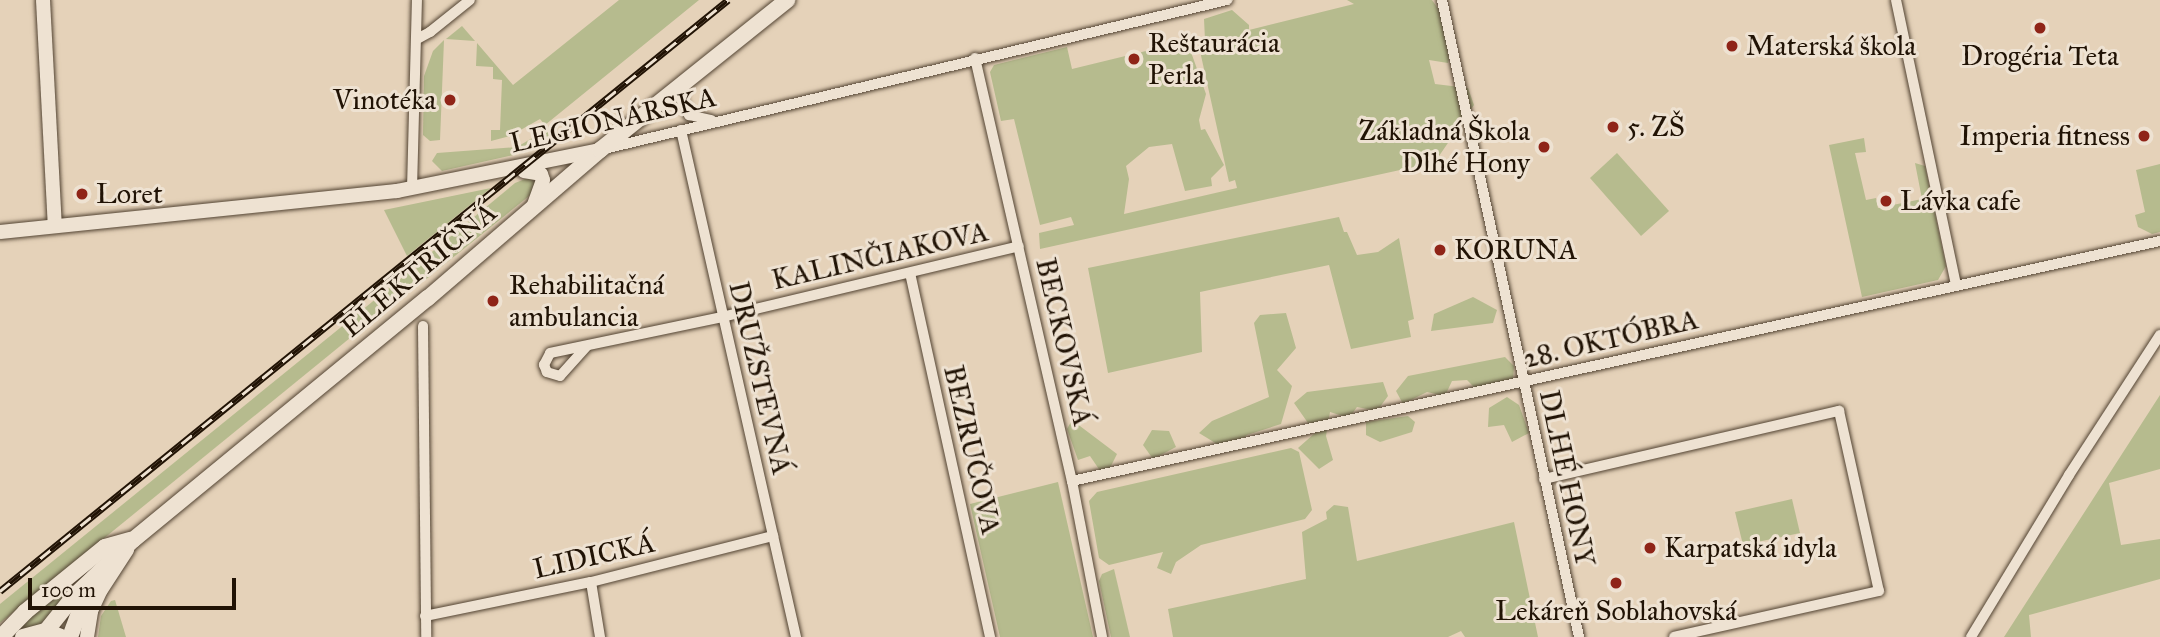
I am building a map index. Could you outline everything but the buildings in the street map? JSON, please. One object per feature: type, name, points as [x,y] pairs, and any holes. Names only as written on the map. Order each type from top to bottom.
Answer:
[{"type":"main road","name":"ELEKTRIČNÁ","points":[[54,634],[74,596],[90,584],[133,540],[428,298],[600,150],[787,0]]},
{"type":"main road","points":[[1,637],[25,612],[105,547],[133,540]]},
{"type":"main road","name":"ELEKTRIČNÁ","points":[[70,637],[90,584]]},
{"type":"main road","points":[[23,637],[54,634]]},
{"type":"street","points":[[43,0],[49,164],[55,226]]},
{"type":"street","points":[[412,189],[417,0]]},
{"type":"street","points":[[417,38],[430,32],[470,0]]},
{"type":"street","name":"LEGIONÁRSKA","points":[[0,232],[412,189],[600,150],[975,58],[1227,0]]},
{"type":"street","name":"DLHÉ HONY","points":[[1442,0],[1522,382],[1579,637]]},
{"type":"street","points":[[1896,0],[1956,284]]},
{"type":"street","name":"BECKOVSKÁ","points":[[975,58],[1072,481],[1102,637]]},
{"type":"street","points":[[682,85],[682,101],[689,115],[717,121]]},
{"type":"street","name":"DRUŽSTEVNÁ","points":[[681,130],[796,637]]},
{"type":"street","points":[[508,170],[541,174],[542,190],[532,208]]},
{"type":"street","name":"28. OKTÓBRA","points":[[1072,481],[2160,241]]},
{"type":"street","name":"KALINČIAKOVA","points":[[587,346],[722,317],[1019,246]]},
{"type":"street","name":"BEZRUČOVA","points":[[909,272],[990,637]]},
{"type":"street","points":[[423,326],[426,637]]},
{"type":"street","points":[[1971,637],[2069,475],[2160,335]]},
{"type":"street","points":[[1544,479],[1839,411],[1879,591],[1674,637]]},
{"type":"street","name":"LIDICKÁ","points":[[425,616],[591,582],[773,536]]},
{"type":"street","points":[[88,637],[91,611],[133,540]]},
{"type":"street","points":[[591,582],[600,637]]},
{"type":"green space","points":[[619,0],[699,0],[545,125],[540,119],[510,136],[491,141],[491,130],[500,130],[502,80],[493,79],[493,67],[476,66],[477,43],[513,85]]},
{"type":"green space","points":[[1347,0],[1432,0],[1455,33],[1448,63],[1429,60],[1435,84],[1468,88],[1474,105],[1439,156],[1431,158],[1432,163],[1040,249],[1039,233],[1074,225],[1071,217],[1040,225],[1014,119],[1001,121],[990,72],[994,65],[1067,47],[1072,69],[1187,41],[1206,94],[1199,120],[1201,130],[1205,129],[1224,165],[1211,178],[1212,186],[1185,191],[1172,144],[1149,147],[1126,166],[1129,179],[1124,214],[1237,188],[1235,180],[1229,182],[1198,42],[1205,40],[1204,19],[1232,10],[1249,25],[1249,30],[1354,4]]},
{"type":"green space","points":[[462,26],[475,41],[446,39]]},
{"type":"green space","points":[[444,40],[440,140],[430,141],[423,135],[424,76],[433,51]]},
{"type":"green space","points":[[549,128],[554,133],[531,151],[442,171],[432,161],[437,153],[517,147]]},
{"type":"green space","points":[[1864,138],[1866,152],[1855,153],[1866,200],[1876,198],[1878,208],[1922,199],[1915,163],[1925,166],[1946,266],[1938,280],[1862,297],[1829,145]]},
{"type":"green space","points":[[1617,153],[1669,211],[1641,236],[1590,178]]},
{"type":"green space","points":[[2160,164],[2160,232],[2152,234],[2138,227],[2135,215],[2145,212],[2136,170]]},
{"type":"green space","points":[[532,179],[536,184],[534,192],[424,281],[415,266],[515,183]]},
{"type":"green space","points":[[491,188],[407,256],[384,210]]},
{"type":"green space","points":[[1339,217],[1357,255],[1378,252],[1399,238],[1414,319],[1408,321],[1411,337],[1351,349],[1329,265],[1200,292],[1202,352],[1108,373],[1088,268]]},
{"type":"green space","points":[[409,272],[415,285],[0,623],[0,604]]},
{"type":"green space","points":[[1473,297],[1497,310],[1493,323],[1431,331],[1434,314]]},
{"type":"green space","points":[[1286,313],[1296,348],[1277,370],[1292,386],[1281,424],[1247,435],[1230,452],[1199,433],[1212,421],[1269,397],[1254,323],[1260,315]]},
{"type":"green space","points":[[1505,357],[1514,366],[1513,381],[1476,389],[1467,380],[1452,381],[1445,396],[1427,392],[1403,404],[1396,391],[1408,376]]},
{"type":"green space","points":[[1383,382],[1388,396],[1377,411],[1357,407],[1349,418],[1330,412],[1326,436],[1333,460],[1319,469],[1298,448],[1315,433],[1294,403],[1307,392]]},
{"type":"green space","points":[[2160,395],[2160,469],[2109,483],[2121,545],[2160,539],[2160,579],[2029,615],[2031,637],[2004,637]]},
{"type":"green space","points":[[1507,397],[1519,405],[1529,433],[1512,442],[1504,425],[1488,427],[1489,408]]},
{"type":"green space","points":[[1408,416],[1415,422],[1412,432],[1380,442],[1366,435],[1366,422]]},
{"type":"green space","points":[[1072,420],[1117,454],[1105,478],[1090,456],[1078,460],[1067,429]]},
{"type":"green space","points":[[1152,430],[1169,431],[1176,447],[1153,459],[1143,445]]},
{"type":"green space","points":[[1291,448],[1299,452],[1312,510],[1305,519],[1201,545],[1176,562],[1171,574],[1157,568],[1163,552],[1109,565],[1099,558],[1089,501],[1097,492]]},
{"type":"green space","points":[[1058,482],[1093,637],[1000,637],[970,504]]},
{"type":"green space","points":[[1792,499],[1800,533],[1743,545],[1735,512]]},
{"type":"green space","points":[[1334,505],[1348,507],[1357,561],[1514,522],[1538,637],[1465,637],[1461,631],[1448,637],[1173,637],[1168,609],[1306,579],[1302,532],[1327,519],[1326,512]]},
{"type":"green space","points":[[92,563],[41,624],[10,637],[45,602]]},
{"type":"green space","points":[[1114,569],[1130,637],[1111,637],[1099,581],[1102,574]]},
{"type":"green space","points":[[115,600],[126,637],[98,637],[101,616],[111,601]]},
{"type":"railway","points":[[0,591],[728,0]]},
{"type":"place","name":"Drogéria Teta","points":[[2040,28]]},
{"type":"place","name":"Materská škola","points":[[1732,46]]},
{"type":"place","name":"Reštaurácia Perla","points":[[1134,59]]},
{"type":"place","name":"Vinotéka","points":[[450,100]]},
{"type":"place","name":"5. ZŠ","points":[[1613,127]]},
{"type":"place","name":"Imperia fitness","points":[[2144,136]]},
{"type":"place","name":"Základná Škola Dlhé Hony","points":[[1544,147]]},
{"type":"place","name":"Loret","points":[[82,194]]},
{"type":"place","name":"Lávka cafe","points":[[1886,201]]},
{"type":"place","name":"KORUNA","points":[[1440,250]]},
{"type":"place","name":"Rehabilitačná ambulancia","points":[[493,301]]},
{"type":"place","name":"Karpatská idyla","points":[[1650,548]]},
{"type":"place","name":"Lekáreň Soblahovská","points":[[1616,583]]}]
